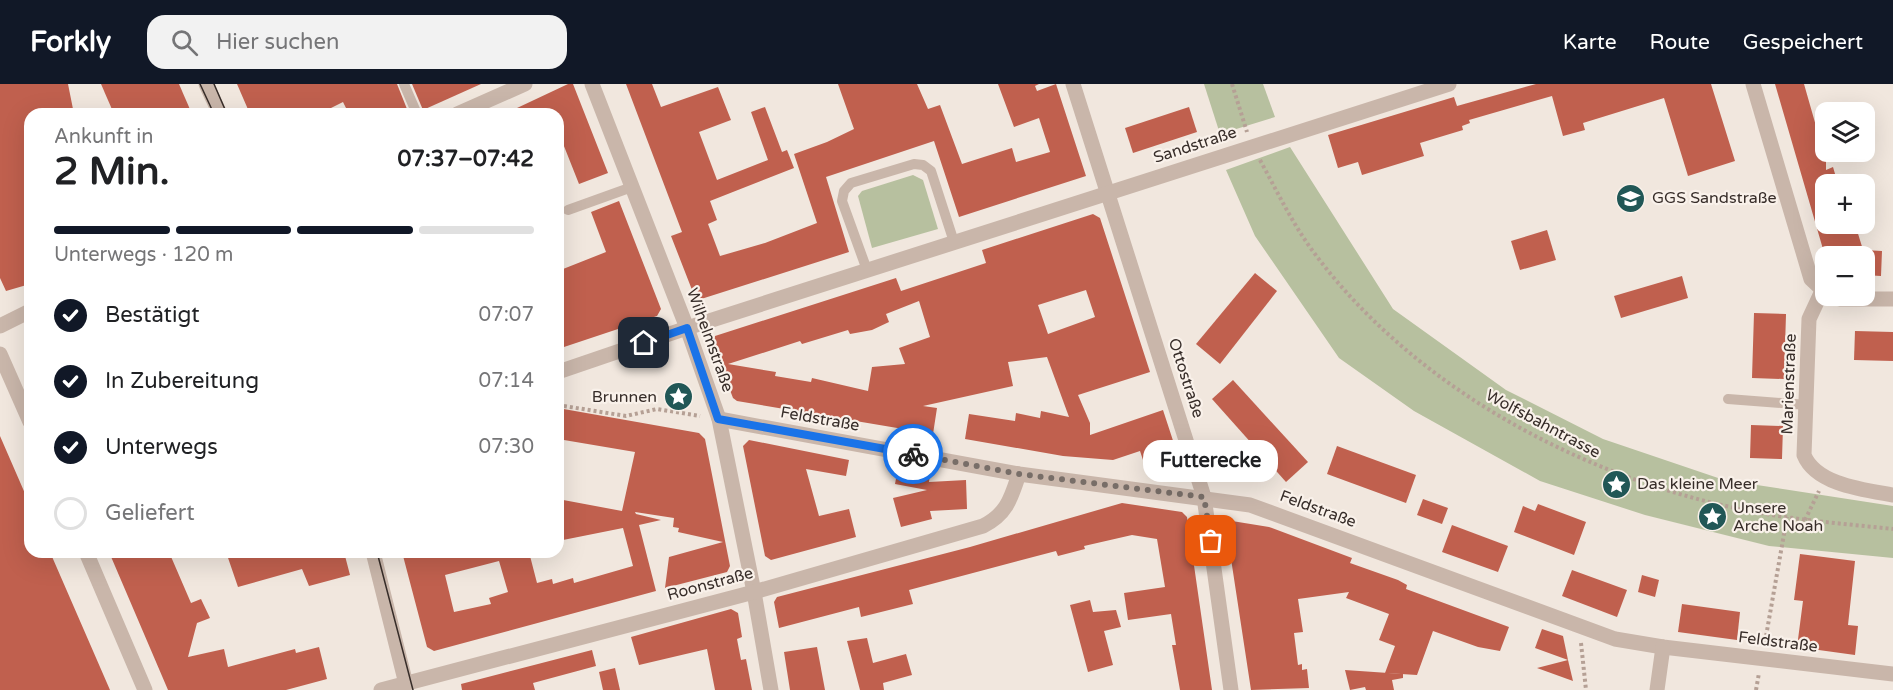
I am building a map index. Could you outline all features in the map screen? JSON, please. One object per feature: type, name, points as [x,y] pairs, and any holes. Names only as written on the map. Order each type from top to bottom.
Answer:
[{"type":"street","points":[[206,84],[217,108]]},
{"type":"street","points":[[471,108],[525,84]]},
{"type":"street","name":"Wilhelmstraße","points":[[592,84],[687,328],[718,419],[754,592],[771,690]]},
{"type":"street","name":"Ottostraße","points":[[1073,84],[1204,497],[1231,690]]},
{"type":"street","name":"Sandstraße","points":[[564,370],[1252,145],[1449,84]]},
{"type":"street","points":[[1753,84],[1811,279],[1815,283]]},
{"type":"street","points":[[1875,300],[1893,300]]},
{"type":"street","name":"Marienstraße","points":[[1818,306],[1809,319],[1808,405],[1804,455],[1808,466],[1826,477],[1866,490],[1893,495]]},
{"type":"street","points":[[0,326],[24,314]]},
{"type":"street","points":[[0,354],[24,408]]},
{"type":"street","name":"Feldstraße","points":[[718,419],[1019,474],[1226,500],[1278,513],[1615,639],[1663,648],[1762,657],[1893,674]]},
{"type":"street","name":"Roonstraße","points":[[381,690],[407,687],[754,592],[983,525],[999,518],[1009,505],[1019,474]]},
{"type":"street","points":[[89,558],[145,690]]},
{"type":"street","points":[[375,558],[407,687]]},
{"type":"street","points":[[1657,690],[1663,648]]},
{"type":"lane","points":[[404,84],[414,108]]},
{"type":"lane","points":[[867,270],[842,201],[844,191],[851,183],[914,164],[923,165],[931,171],[954,242]]},
{"type":"lane","points":[[568,210],[632,187]]},
{"type":"lane","points":[[1728,399],[1808,405]]},
{"type":"path","name":"Wolfsbahntrasse","points":[[1232,84],[1252,145],[1282,204],[1310,246],[1354,299],[1402,346],[1492,414],[1596,466],[1655,488],[1727,507],[1805,520],[1893,529]]},
{"type":"path","points":[[564,406],[626,416],[657,409],[718,419]]},
{"type":"path","points":[[1805,520],[1826,477]]},
{"type":"path","points":[[1762,657],[1787,517]]},
{"type":"path","points":[[1579,626],[1586,690]]},
{"type":"green space","points":[[1204,84],[1263,84],[1275,117],[1220,134]]},
{"type":"green space","points":[[1290,147],[1393,309],[1506,390],[1603,439],[1724,480],[1893,506],[1893,558],[1769,546],[1645,515],[1540,481],[1414,411],[1339,358],[1255,236],[1226,170]]},
{"type":"green space","points":[[913,175],[923,180],[938,229],[872,248],[858,196],[862,191]]},
{"type":"building","points":[[0,84],[68,84],[73,108],[24,108],[24,286],[6,291],[0,278]]},
{"type":"building","points":[[101,84],[179,84],[189,108],[111,108]]},
{"type":"building","points":[[237,84],[397,84],[407,108],[346,108],[343,102],[331,108],[247,108]]},
{"type":"building","points":[[412,84],[481,84],[427,108],[422,108]]},
{"type":"building","points":[[568,84],[573,84],[608,173],[579,184],[564,146],[564,108],[517,108]]},
{"type":"building","points":[[626,84],[652,84],[661,107],[718,87],[731,120],[699,132],[717,180],[768,160],[751,112],[765,107],[782,152],[787,150],[794,168],[710,201],[717,220],[708,224],[720,256],[765,243],[817,223],[794,154],[854,129],[838,84],[917,84],[928,109],[940,105],[962,164],[1012,148],[1016,162],[1050,152],[1039,118],[1014,127],[998,84],[1039,84],[1035,86],[1037,91],[1056,84],[1086,176],[959,217],[934,141],[826,177],[849,252],[698,300],[671,236],[682,232]]},
{"type":"building","points":[[1536,84],[1711,84],[1735,161],[1688,176],[1664,98],[1583,123],[1585,130],[1563,136],[1552,96],[1469,120],[1470,123],[1462,126],[1463,130],[1420,143],[1424,156],[1362,175],[1358,162],[1338,168],[1328,135],[1454,97],[1457,106]]},
{"type":"building","points":[[1775,84],[1804,84],[1815,122],[1815,162],[1826,162],[1826,170],[1833,167],[1835,174],[1815,174],[1815,222]]},
{"type":"building","points":[[1189,107],[1197,132],[1133,153],[1125,128]]},
{"type":"building","points":[[619,201],[661,309],[657,316],[564,347],[564,269],[606,252],[591,212]]},
{"type":"building","points":[[1093,214],[1100,218],[1150,372],[1078,395],[1090,423],[1090,435],[1163,410],[1179,459],[1174,465],[1144,463],[1140,451],[1113,460],[1063,456],[965,439],[969,414],[1015,421],[1016,413],[1040,418],[1041,411],[1069,417],[1047,357],[1008,362],[1013,386],[923,406],[937,408],[933,434],[737,401],[733,398],[712,343],[715,336],[896,278],[901,291],[986,263],[982,250]],"holes":[[[1086,290],[1095,317],[1048,334],[1038,305]],[[919,301],[930,337],[899,348],[905,364],[872,367],[868,391],[812,378],[811,382],[775,376],[776,372],[728,364],[800,341],[802,344],[848,330],[850,334],[872,330],[889,322],[886,314]]]},
{"type":"building","points":[[1547,230],[1556,260],[1520,270],[1511,241]]},
{"type":"building","points":[[1819,234],[1858,234],[1862,246],[1822,246]]},
{"type":"building","points":[[1875,251],[1882,251],[1881,276],[1875,276]]},
{"type":"building","points":[[1255,273],[1277,291],[1220,364],[1196,344]]},
{"type":"building","points":[[1682,276],[1688,298],[1621,318],[1614,296]]},
{"type":"building","points":[[1754,313],[1786,314],[1784,379],[1752,378]]},
{"type":"building","points":[[1855,331],[1893,332],[1893,361],[1854,360]]},
{"type":"building","points":[[1233,380],[1308,462],[1286,482],[1212,399]]},
{"type":"building","points":[[564,409],[699,433],[705,439],[730,566],[727,572],[665,588],[669,557],[723,542],[678,532],[679,528],[673,527],[674,518],[635,512],[661,520],[639,525],[656,591],[434,651],[427,647],[404,558],[531,558],[537,583],[552,579],[553,584],[573,578],[574,583],[633,566],[623,528],[564,540],[564,500],[622,511],[635,452],[564,440]],"holes":[[[499,561],[508,592],[489,598],[491,604],[454,612],[445,575]]]},
{"type":"building","points":[[1751,425],[1783,426],[1782,459],[1750,458]]},
{"type":"building","points":[[0,436],[24,491],[24,558],[53,558],[110,690],[0,690]]},
{"type":"building","points":[[749,440],[849,460],[846,476],[806,469],[819,516],[849,509],[856,537],[771,560],[765,556],[743,446]]},
{"type":"building","points":[[1337,446],[1416,475],[1406,503],[1327,474]]},
{"type":"building","points":[[898,468],[930,474],[929,482],[966,480],[967,509],[930,511],[932,519],[901,527],[893,498],[927,490],[895,484]]},
{"type":"building","points":[[1423,499],[1448,508],[1442,524],[1417,515]]},
{"type":"building","points":[[1122,503],[1182,512],[1187,517],[1212,690],[1180,690],[1172,645],[1176,645],[1171,614],[1128,620],[1124,593],[1165,587],[1157,539],[1132,535],[1084,546],[1085,549],[1058,556],[1056,551],[909,590],[913,604],[861,617],[859,607],[779,628],[774,602],[777,597],[970,547]]},
{"type":"building","points":[[1538,504],[1586,522],[1574,555],[1514,532],[1523,506],[1535,511]]},
{"type":"building","points":[[1232,521],[1269,527],[1352,558],[1350,563],[1398,580],[1407,585],[1406,589],[1509,627],[1500,651],[1478,647],[1433,631],[1417,675],[1385,673],[1395,646],[1379,640],[1389,614],[1346,598],[1349,592],[1298,599],[1303,632],[1294,633],[1298,665],[1302,664],[1302,670],[1307,669],[1309,688],[1251,690],[1226,526]]},
{"type":"building","points":[[1452,525],[1508,546],[1498,572],[1442,552]]},
{"type":"building","points":[[1800,554],[1855,561],[1848,625],[1858,626],[1855,655],[1797,647],[1803,601],[1794,600]]},
{"type":"building","points":[[112,558],[172,558],[191,603],[201,599],[210,618],[197,623],[188,657],[224,649],[228,667],[295,649],[296,653],[319,647],[327,679],[286,690],[168,690]]},
{"type":"building","points":[[228,558],[346,558],[350,575],[309,586],[302,569],[238,587]]},
{"type":"building","points":[[1572,570],[1627,590],[1617,617],[1562,596]]},
{"type":"building","points":[[1642,575],[1659,580],[1655,597],[1638,592]]},
{"type":"building","points":[[1090,600],[1093,612],[1116,610],[1121,627],[1104,631],[1113,665],[1088,672],[1070,605]]},
{"type":"building","points":[[1682,604],[1740,612],[1737,640],[1678,632]]},
{"type":"building","points":[[731,609],[738,613],[742,637],[737,639],[741,660],[746,659],[752,690],[715,690],[707,649],[639,665],[631,637]]},
{"type":"building","points":[[1542,629],[1563,636],[1568,660],[1535,648]]},
{"type":"building","points":[[867,638],[873,663],[906,654],[912,675],[883,683],[884,690],[860,690],[847,641]]},
{"type":"building","points":[[817,647],[825,690],[790,690],[784,652]]},
{"type":"building","points":[[592,650],[596,666],[533,683],[535,690],[462,690],[461,684]]},
{"type":"building","points":[[1568,660],[1573,681],[1537,668]]},
{"type":"building","points":[[615,668],[620,690],[603,690],[599,672]]},
{"type":"building","points":[[1345,670],[1403,674],[1403,678],[1392,680],[1394,690],[1366,690],[1365,687],[1350,690]]},
{"type":"tram line","points":[[200,84],[211,108]]},
{"type":"tram line","points":[[214,84],[224,108]]},
{"type":"tram line","points":[[379,558],[413,690]]},
{"type":"way so far","points":[[913,454],[1019,474],[1204,497],[1211,541]]},
{"type":"place","name":"GGS Sandstraße","points":[[1631,198]]},
{"type":"place","name":"Brunnen","points":[[678,397]]},
{"type":"place","name":"Das kleine Meer","points":[[1616,484]]},
{"type":"place","name":"Unsere Arche Noah","points":[[1712,517]]},
{"type":"place","name":"Futterecke","points":[[1211,541]]},
{"type":"route","points":[[644,343],[687,328],[718,419],[913,454]]}]
